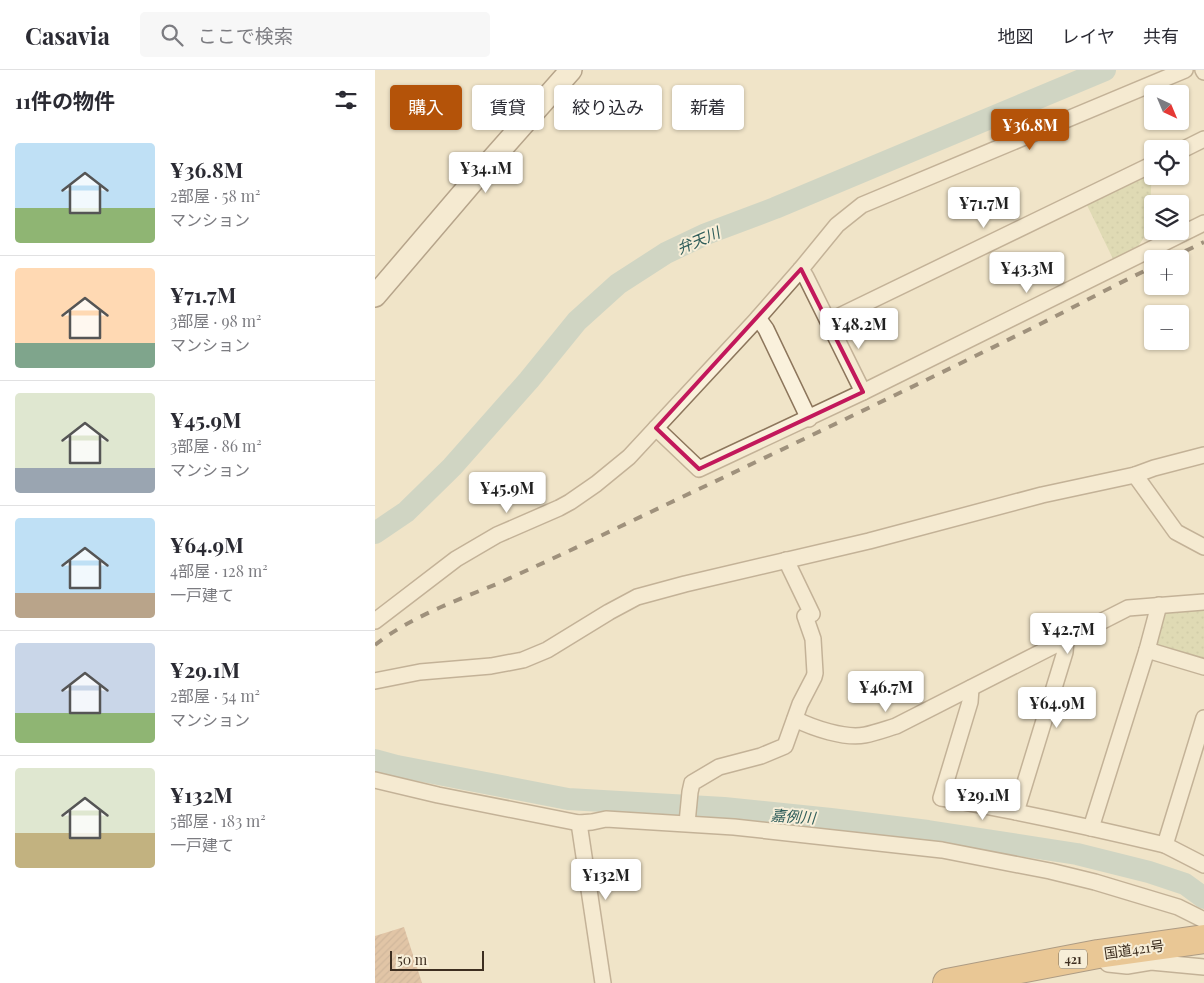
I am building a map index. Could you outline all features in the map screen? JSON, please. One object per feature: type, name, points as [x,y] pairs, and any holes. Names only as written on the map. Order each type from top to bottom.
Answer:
[{"type":"highway","name":"国道421号","points":[[947,983],[1203,933]]},
{"type":"street","points":[[375,296],[571,70]]},
{"type":"street","points":[[375,621],[456,559],[497,535],[570,502],[596,484],[629,456],[758,318],[801,270],[837,225],[862,205],[1185,70]]},
{"type":"street","points":[[1189,146],[1204,139]]},
{"type":"street","points":[[829,322],[1144,168]]},
{"type":"street","points":[[656,428],[699,469],[809,419],[1204,223]]},
{"type":"street","points":[[801,270],[863,392]]},
{"type":"street","points":[[758,318],[766,329],[809,419]]},
{"type":"street","points":[[375,681],[420,672],[491,666],[523,660],[547,650],[609,612],[637,598],[685,584],[869,541],[1042,495],[1135,475],[1204,455]]},
{"type":"street","points":[[1135,475],[1176,532],[1204,547]]},
{"type":"street","points":[[687,821],[692,783],[719,767],[761,756],[785,746],[800,704],[814,677],[813,639],[805,616],[811,614],[786,560]]},
{"type":"street","points":[[795,719],[807,725],[840,734],[864,736],[895,726],[1128,608],[1204,602]]},
{"type":"street","points":[[1091,828],[1147,650],[1159,605]]},
{"type":"street","points":[[1016,812],[1065,652],[1066,639]]},
{"type":"street","points":[[1147,650],[1204,667]]},
{"type":"street","points":[[971,688],[970,702],[941,798],[1016,812],[1165,845],[1204,865]]},
{"type":"street","points":[[1165,845],[1204,718]]},
{"type":"street","points":[[375,780],[438,795],[579,823],[606,818],[687,821],[943,850],[1103,884],[1178,907],[1203,933]]},
{"type":"street","points":[[579,823],[603,983]]},
{"type":"street","points":[[1099,954],[1108,964],[1127,966],[1151,962],[1204,967]]},
{"type":"highlighted area","points":[[801,269],[863,392],[699,469],[656,428]]},
{"type":"green space","points":[[1144,173],[1144,185],[1151,185],[1151,195],[1144,195],[1144,238],[1135,251],[1114,261],[1085,201]]},
{"type":"green space","points":[[1204,608],[1204,663],[1158,649],[1155,642],[1165,611]]},
{"type":"building","points":[[404,927],[422,983],[375,983],[375,936]]},
{"type":"waterway","name":"弁天川","points":[[375,533],[406,512],[452,467],[529,380],[577,321],[618,284],[666,253],[706,234],[775,208],[1105,70]]},
{"type":"waterway","name":"嘉例川","points":[[375,760],[397,766],[568,799],[724,808],[831,819],[928,831],[1077,854],[1149,872],[1185,884],[1204,898]]},
{"type":"railway","points":[[1188,250],[1204,242]]},
{"type":"railway","points":[[375,645],[403,626],[419,618],[544,563],[773,454],[1144,272]]}]
